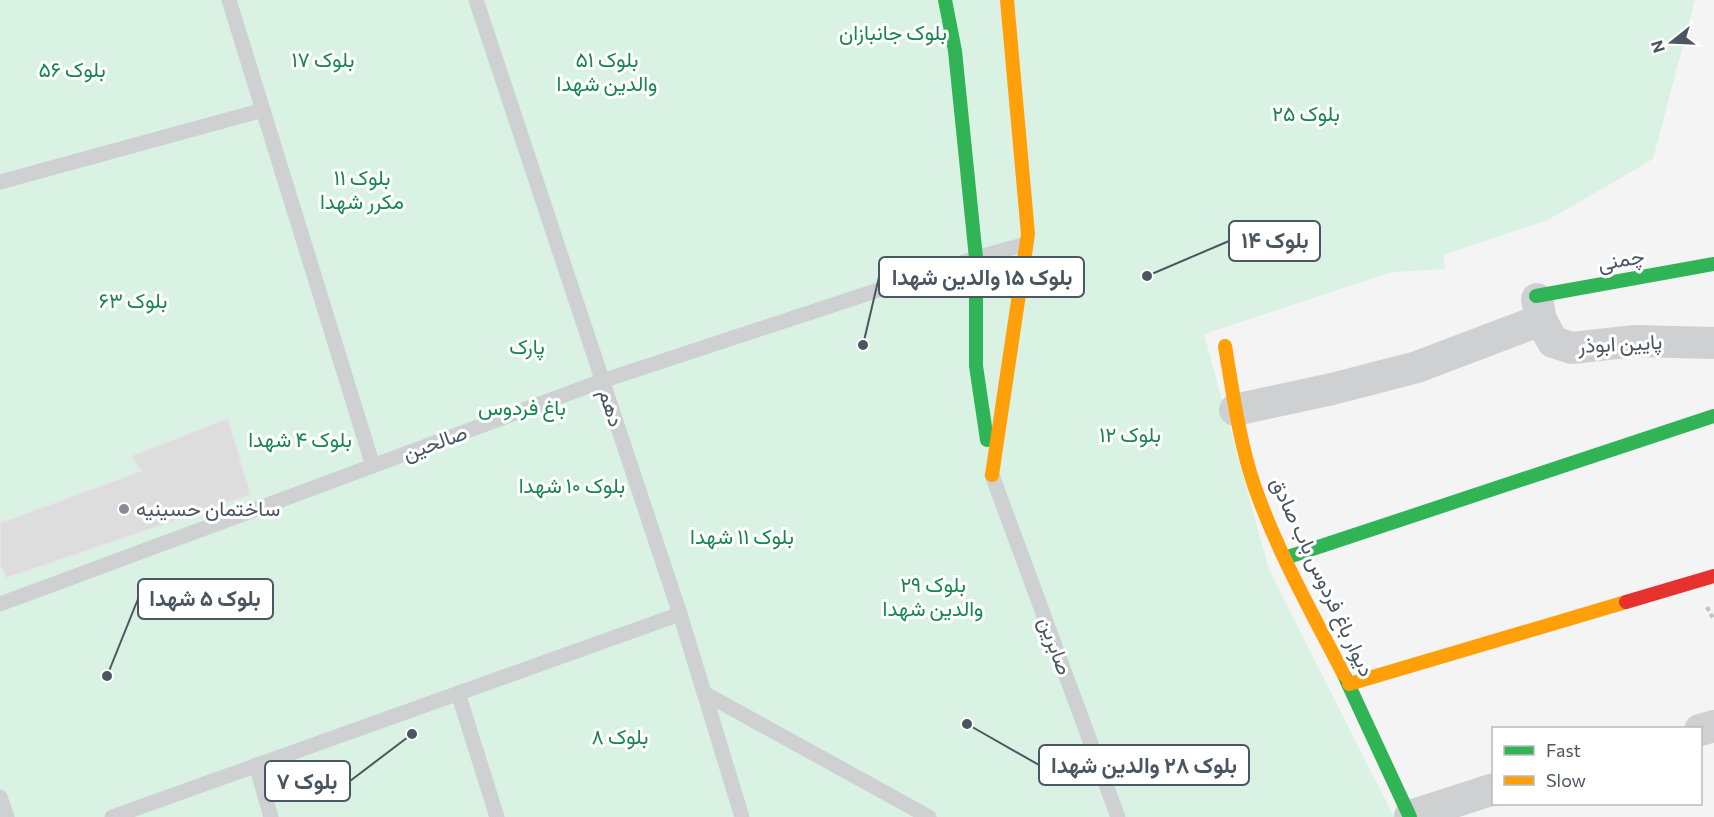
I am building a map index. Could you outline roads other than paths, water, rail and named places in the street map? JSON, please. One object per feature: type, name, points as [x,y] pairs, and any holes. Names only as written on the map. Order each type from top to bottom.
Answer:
[{"type":"street","points":[[945,0],[955,51],[976,258],[976,366],[992,475]]},
{"type":"street","points":[[992,475],[1028,234],[1007,0]]},
{"type":"street","name":"چمنی","points":[[1537,300],[1714,264]]},
{"type":"street","points":[[1235,410],[1417,368],[1537,300]]},
{"type":"street","name":"پایین ابوذر","points":[[1537,300],[1553,342],[1572,348],[1635,341],[1714,343]]},
{"type":"street","name":"دیوار باغ فردوس باب صادق","points":[[1225,346],[1235,410],[1254,484],[1285,558],[1349,684],[1410,817]]},
{"type":"street","points":[[1285,558],[1714,416]]},
{"type":"street","points":[[1349,684],[1714,576]]},
{"type":"street","points":[[1410,817],[1492,790]]},
{"type":"lane","points":[[229,0],[373,466]]},
{"type":"lane","name":"دهم","points":[[476,0],[680,614],[742,817]]},
{"type":"lane","points":[[0,182],[263,110]]},
{"type":"lane","name":"صالحین","points":[[0,603],[602,381],[976,258],[1026,244]]},
{"type":"lane","name":"صابرین","points":[[992,475],[1118,817]]},
{"type":"lane","points":[[112,817],[680,614]]},
{"type":"lane","points":[[458,693],[497,817]]},
{"type":"lane","points":[[704,693],[929,817]]},
{"type":"lane","points":[[256,765],[271,817]]},
{"type":"lane","points":[[0,797],[7,817]]},
{"type":"place","name":"بلوک ۱۴","points":[[1147,276]]},
{"type":"place","name":"بلوک ۱۵ والدین شهدا","points":[[863,345]]},
{"type":"place","name":"ساختمان حسینیه","points":[[124,509]]},
{"type":"place","name":"بلوک ۵ شهدا","points":[[107,676]]},
{"type":"place","name":"بلوک ۲۸ والدین شهدا","points":[[967,724]]},
{"type":"place","name":"بلوک ۷","points":[[412,734]]},
{"type":"park label","name":"بلوک جانبازان","points":[[893,33]]},
{"type":"park label","name":"بلوک ۱۷","points":[[323,60]]},
{"type":"park label","name":"بلوک ۵۶","points":[[72,70]]},
{"type":"park label","name":"بلوک ۵۱ والدین شهدا","points":[[607,72]]},
{"type":"park label","name":"بلوک ۲۵","points":[[1306,114]]},
{"type":"park label","name":"بلوک ۱۱ مکرر شهدا","points":[[362,190]]},
{"type":"park label","name":"بلوک ۶۳","points":[[133,301]]},
{"type":"park label","name":"پارک","points":[[527,347]]},
{"type":"park label","name":"باغ فردوس","points":[[522,408]]},
{"type":"park label","name":"بلوک ۱۲","points":[[1130,435]]},
{"type":"park label","name":"بلوک ۴ شهدا","points":[[300,440]]},
{"type":"park label","name":"بلوک ۱۰ شهدا","points":[[572,486]]},
{"type":"park label","name":"بلوک ۱۱ شهدا","points":[[742,537]]},
{"type":"park label","name":"بلوک ۲۹ والدین شهدا","points":[[933,597]]},
{"type":"park label","name":"بلوک ۸","points":[[620,737]]}]
